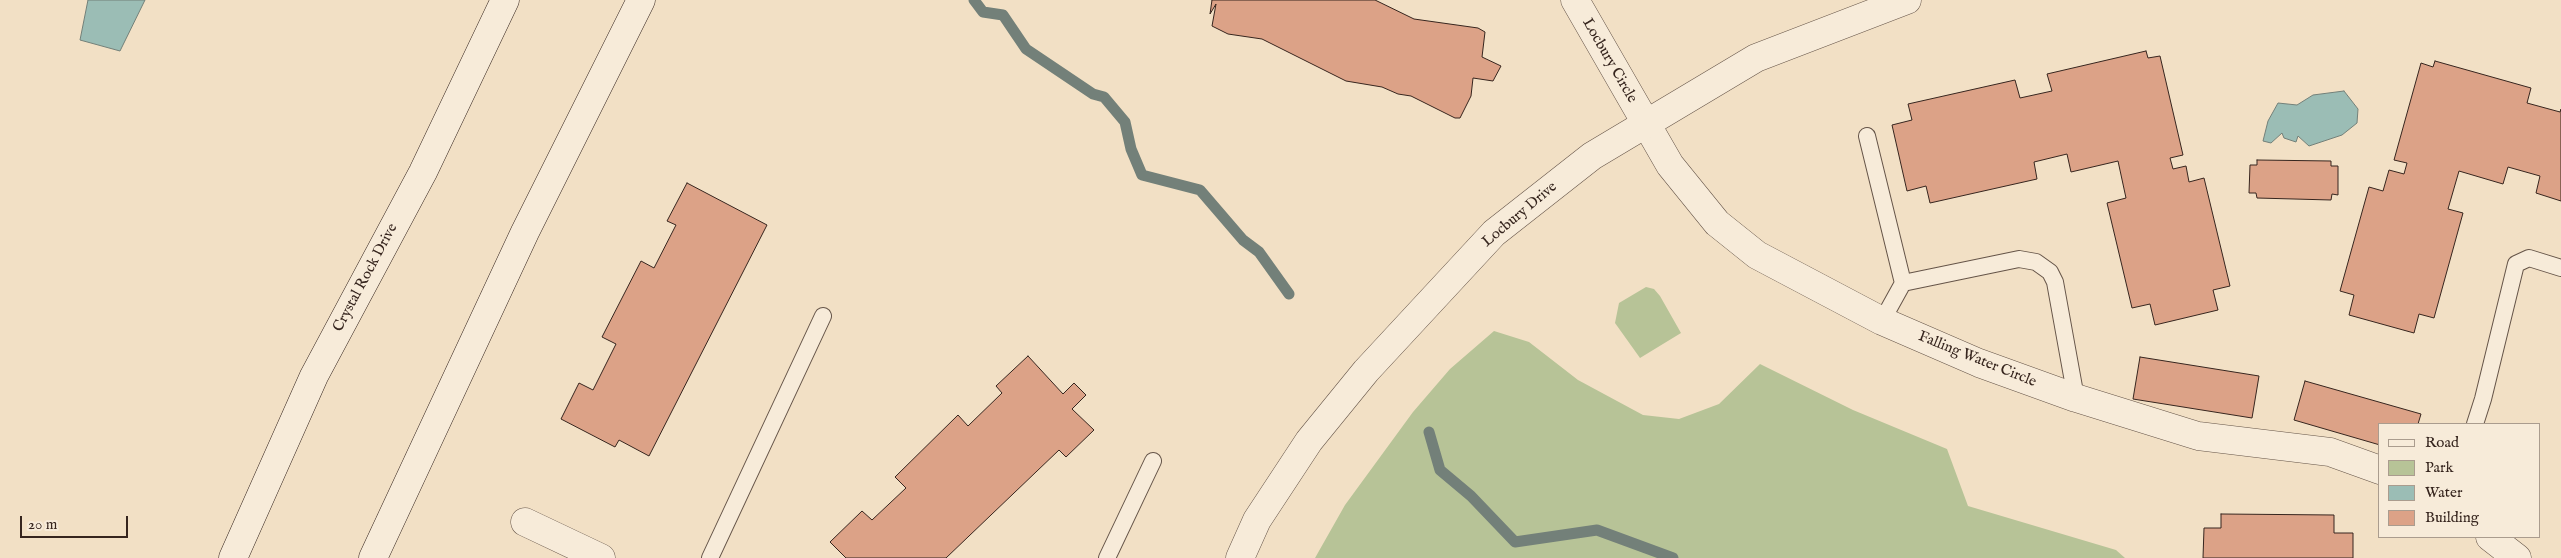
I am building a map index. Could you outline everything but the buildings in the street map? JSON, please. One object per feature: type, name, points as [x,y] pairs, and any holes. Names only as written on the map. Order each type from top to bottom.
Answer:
[{"type":"street","name":"Crystal Rock Drive","points":[[233,558],[314,376],[423,172],[505,0]]},
{"type":"street","points":[[373,558],[525,232],[641,0]]},
{"type":"street","name":"Locbury Circle","points":[[1575,0],[1644,122]]},
{"type":"street","name":"Locbury Drive","points":[[1240,558],[1257,520],[1309,442],[1366,371],[1487,240],[1592,156],[1644,122],[1756,58],[1907,0]]},
{"type":"street","name":"Falling Water Circle","points":[[1644,122],[1684,186],[1717,223],[1757,255],[1882,321],[1979,363],[2076,398],[2198,436],[2330,452],[2378,469]]},
{"type":"street","points":[[525,522],[601,558]]},
{"type":"street","points":[[2491,538],[2517,558]]},
{"type":"lane","points":[[1867,136],[1902,284],[1882,321]]},
{"type":"lane","points":[[2475,423],[2516,264],[2529,258],[2561,268]]},
{"type":"lane","points":[[1902,284],[2019,259],[2028,259],[2043,266],[2055,282],[2076,398]]},
{"type":"lane","points":[[710,558],[823,316]]},
{"type":"lane","points":[[1107,558],[1153,461]]},
{"type":"green space","points":[[1646,287],[1654,289],[1660,296],[1681,333],[1640,358],[1615,323],[1619,303]]},
{"type":"green space","points":[[1494,331],[1529,342],[1578,380],[1643,415],[1679,419],[1719,404],[1760,364],[1853,410],[1947,449],[1968,506],[2116,550],[2125,558],[1315,558],[1345,505],[1413,412],[1450,369]]},
{"type":"water","points":[[88,0],[145,0],[120,51],[80,40]]},
{"type":"water","points":[[2344,91],[2358,109],[2357,123],[2342,135],[2309,146],[2298,136],[2296,142],[2284,138],[2282,133],[2271,143],[2263,141],[2268,121],[2278,103],[2297,105],[2313,95]]},
{"type":"waterway","points":[[974,0],[983,12],[1003,15],[1026,49],[1093,94],[1104,97],[1125,122],[1131,149],[1142,175],[1200,190],[1243,240],[1259,252],[1289,294]]},
{"type":"waterway","points":[[1429,432],[1440,470],[1471,496],[1515,542],[1597,530],[1673,558]]}]
